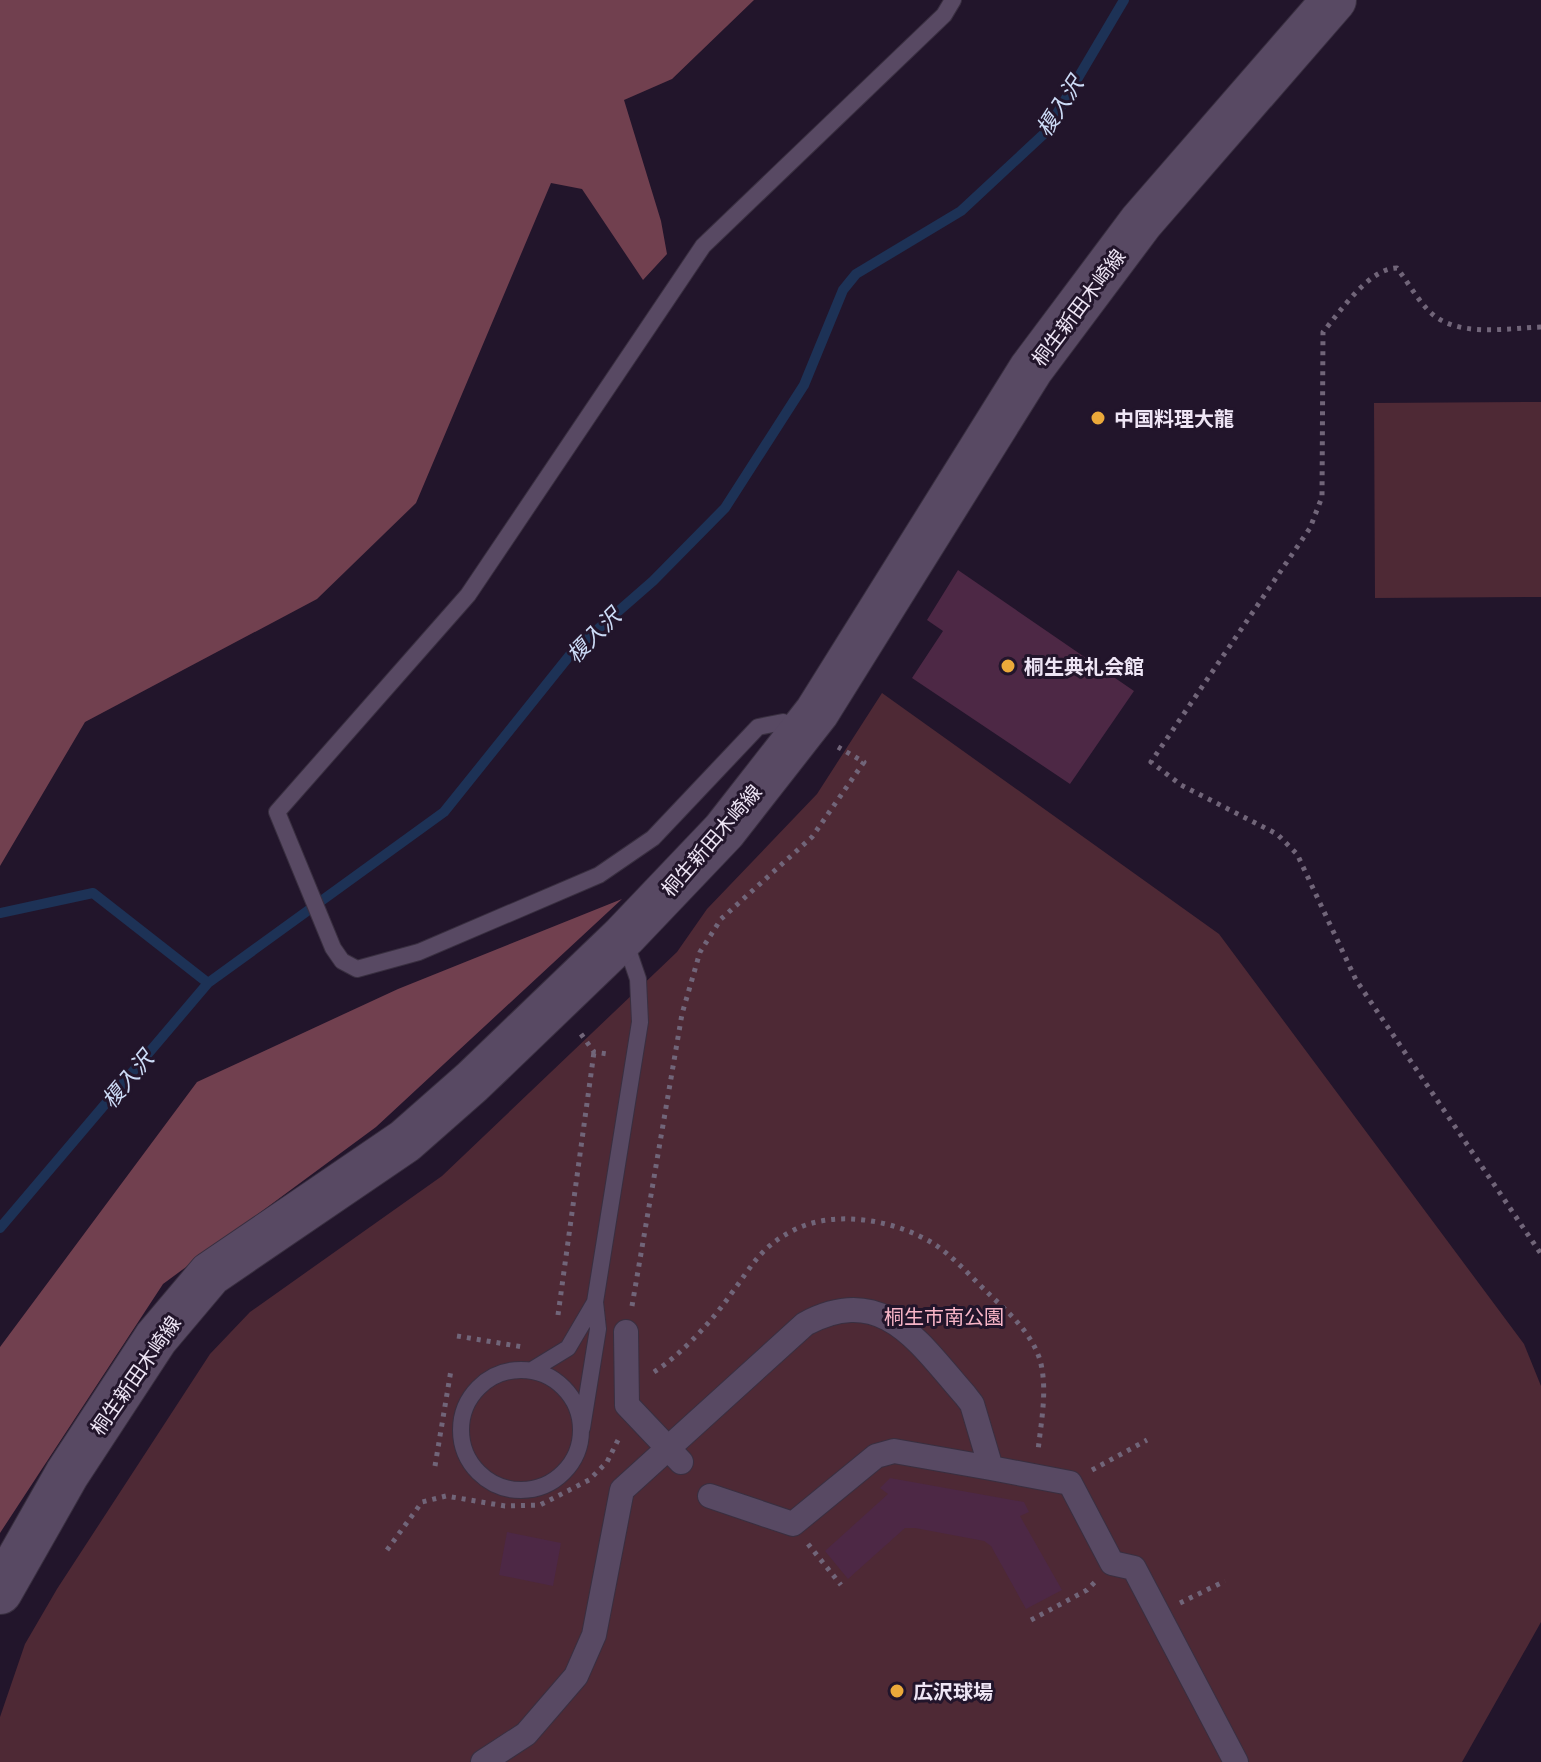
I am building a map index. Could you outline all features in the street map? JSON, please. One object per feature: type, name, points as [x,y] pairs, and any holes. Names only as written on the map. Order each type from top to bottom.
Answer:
[{"type":"main road","name":"桐生新田木崎線","points":[[0,1592],[67,1474],[156,1338],[210,1274],[405,1141],[472,1082],[624,936],[724,831],[819,740],[1031,369],[1141,222],[1334,0]]},
{"type":"street","points":[[489,1761],[526,1734],[576,1676],[594,1635],[622,1490],[675,1455],[805,1324],[831,1314],[861,1310],[881,1314],[908,1330],[972,1404],[991,1468]]},
{"type":"street","points":[[626,1332],[627,1405],[675,1455]]},
{"type":"street","points":[[710,1496],[793,1524],[876,1456],[894,1451],[1070,1483],[1112,1563],[1134,1568],[1236,1762]]},
{"type":"lane","points":[[819,740],[783,722],[758,727],[653,838],[599,875],[384,964],[357,969],[342,961],[333,948],[277,812],[468,595],[703,246],[944,15],[953,0]]},
{"type":"lane","points":[[582,1428],[572,1397],[555,1380],[532,1370],[512,1370],[493,1376],[477,1388],[465,1404],[460,1424],[461,1444],[469,1462],[481,1477],[499,1487],[518,1491],[538,1489],[556,1480],[570,1466],[579,1448],[598,1329],[595,1302],[640,1022],[638,979],[624,936]]},
{"type":"lane","points":[[532,1370],[568,1348],[595,1302]]},
{"type":"path","points":[[1541,327],[1460,328],[1446,325],[1428,310],[1397,268],[1388,268],[1370,282],[1323,332],[1322,497],[1310,528],[1151,762],[1181,785],[1277,834],[1297,854],[1356,980],[1541,1254]]},
{"type":"path","points":[[626,1332],[682,1014],[695,967],[721,919],[812,837],[864,762],[819,740]]},
{"type":"path","points":[[558,1320],[594,1052],[581,1034]]},
{"type":"path","points":[[594,1052],[608,1054]]},
{"type":"path","points":[[457,1336],[504,1346],[534,1346]]},
{"type":"path","points":[[435,1466],[451,1370]]},
{"type":"path","points":[[387,1550],[412,1513],[422,1502],[434,1497],[525,1507],[567,1493],[607,1462],[617,1447],[627,1405]]},
{"type":"path","points":[[1070,1483],[1147,1440]]},
{"type":"path","points":[[793,1524],[841,1585]]},
{"type":"path","points":[[1031,1620],[1087,1590],[1112,1563]]},
{"type":"path","points":[[1158,1614],[1225,1581]]},
{"type":"green space","points":[[1541,402],[1541,597],[1375,598],[1374,403]]},
{"type":"green space","name":"桐生市南公園","points":[[882,693],[1219,934],[1524,1344],[1541,1386],[1541,1622],[1462,1762],[0,1762],[0,1717],[25,1644],[57,1589],[210,1354],[250,1312],[442,1176],[677,952],[707,909],[817,794]]},
{"type":"shaded area","points":[[0,0],[754,0],[672,79],[624,100],[661,221],[667,254],[643,280],[582,189],[551,183],[416,503],[317,599],[85,722],[0,866]]},
{"type":"shaded area","points":[[622,899],[376,1127],[163,1284],[0,1533],[0,1347],[197,1082],[398,989]]},
{"type":"building","name":"桐生典礼会館","points":[[958,570],[1134,691],[1070,784],[912,678],[943,631],[927,620]]},
{"type":"building","points":[[890,1478],[1024,1502],[1029,1512],[1020,1516],[1062,1590],[1026,1609],[991,1546],[984,1541],[915,1528],[905,1528],[848,1579],[825,1551],[888,1494],[880,1488]]},
{"type":"building","points":[[507,1532],[561,1543],[553,1586],[499,1575]]},
{"type":"waterway","name":"榎入沢","points":[[0,1228],[208,983],[444,812],[574,650],[653,581],[725,508],[804,385],[843,290],[856,274],[961,211],[1046,132],[1124,0]]},
{"type":"waterway","points":[[0,913],[93,893],[208,983]]},
{"type":"place","name":"中国料理大龍","points":[[1098,418]]},
{"type":"place","name":"桐生典礼会館","points":[[1008,666]]},
{"type":"place","name":"広沢球場","points":[[897,1691]]}]
